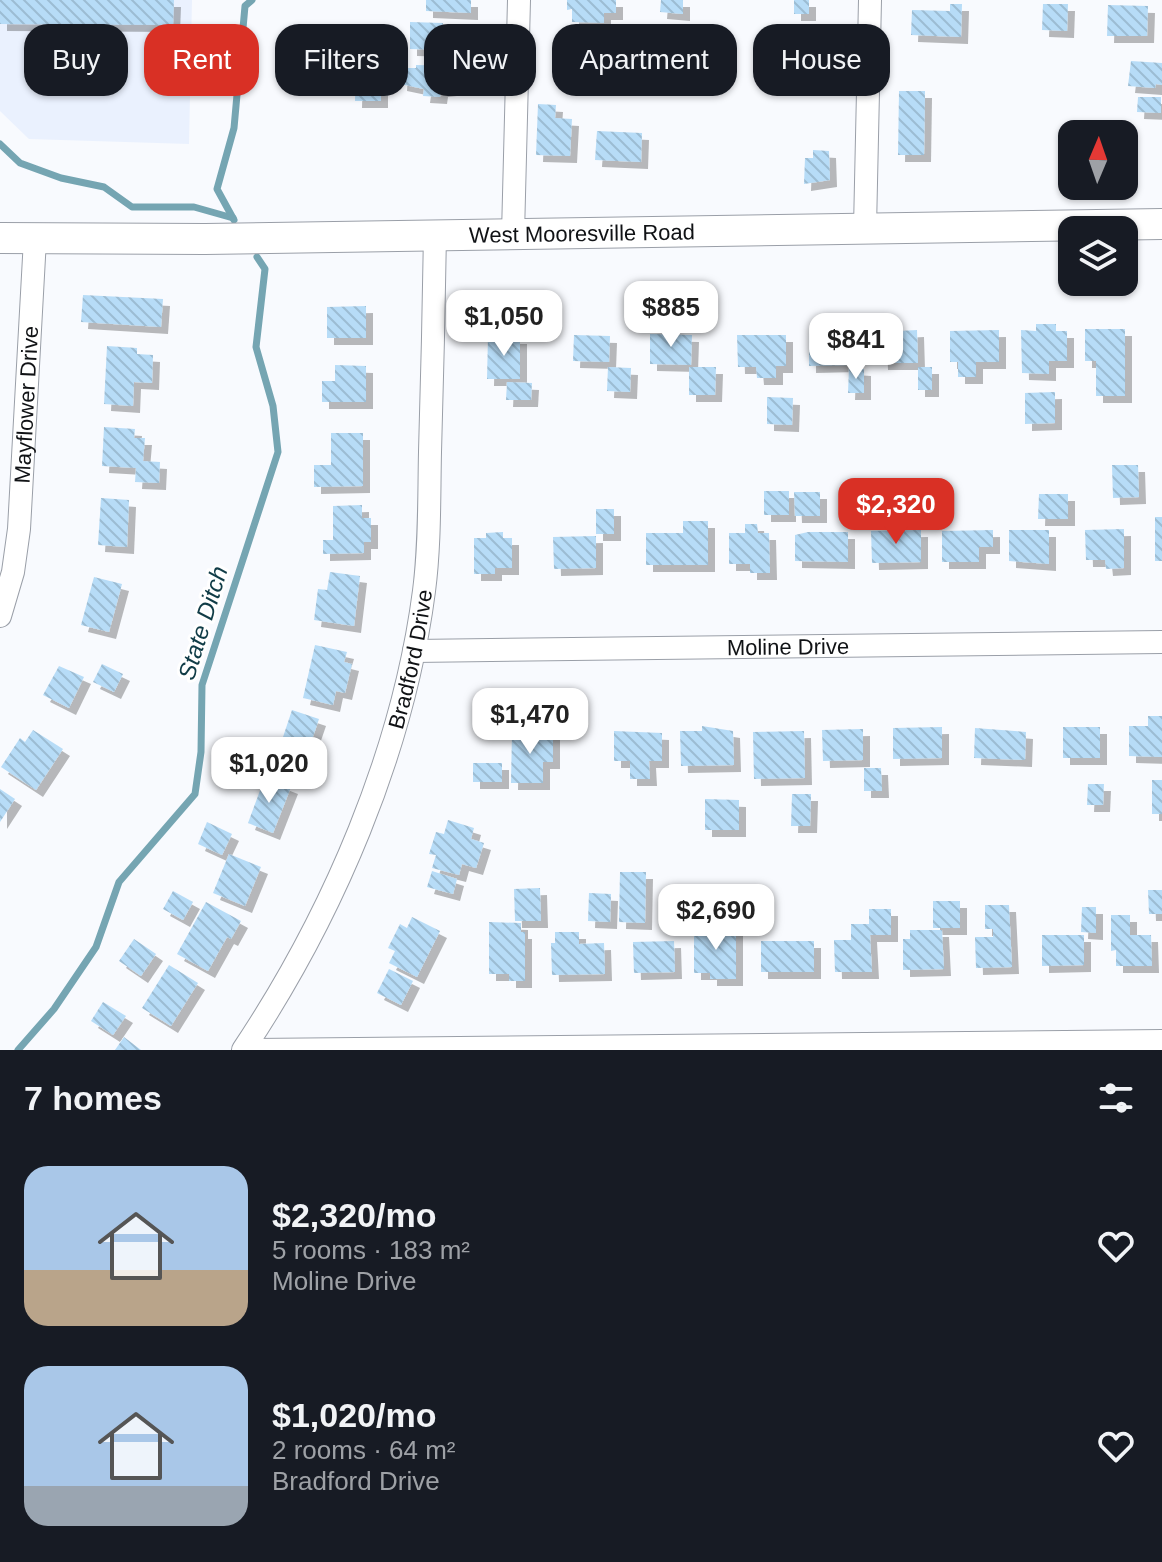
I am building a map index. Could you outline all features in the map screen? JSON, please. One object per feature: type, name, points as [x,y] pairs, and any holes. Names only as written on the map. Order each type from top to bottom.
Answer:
[{"type":"main road","name":"West Mooresville Road","points":[[0,238],[1162,224]]},
{"type":"street","points":[[513,234],[519,0]]},
{"type":"street","points":[[865,228],[870,0]]},
{"type":"street","name":"Bradford Drive","points":[[244,1050],[299,955],[335,883],[380,770],[414,651],[428,547],[435,234]]},
{"type":"street","name":"Mayflower Drive","points":[[0,616],[18,540],[35,239]]},
{"type":"street","name":"Moline Drive","points":[[414,651],[1162,642]]},
{"type":"street","points":[[244,1050],[1162,1041]]},
{"type":"shaded area","points":[[0,0],[192,0],[192,24],[144,24],[144,96],[190,96],[189,144],[29,139],[0,111]]},
{"type":"building","points":[[0,0],[174,0],[173,24],[0,24]]},
{"type":"building","points":[[426,0],[471,0],[471,13],[426,11]]},
{"type":"building","points":[[567,0],[616,0],[616,13],[604,13],[604,23],[572,22],[572,9],[567,10]]},
{"type":"building","points":[[661,0],[683,0],[683,14],[660,12]]},
{"type":"building","points":[[794,0],[809,0],[809,14],[794,14]]},
{"type":"building","points":[[950,4],[962,4],[961,37],[911,35],[912,10],[950,11]]},
{"type":"building","points":[[1043,4],[1068,4],[1067,31],[1042,30]]},
{"type":"building","points":[[1108,5],[1148,6],[1147,36],[1107,36]]},
{"type":"building","points":[[410,22],[443,23],[424,24],[424,49],[410,49]]},
{"type":"building","points":[[1131,61],[1162,63],[1162,85],[1156,84],[1155,88],[1128,86]]},
{"type":"building","points":[[416,65],[424,65],[424,89],[408,86],[408,68],[416,68]]},
{"type":"building","points":[[899,91],[925,91],[924,155],[898,155]]},
{"type":"building","points":[[355,96],[381,96],[381,101],[355,101]]},
{"type":"building","points":[[1138,97],[1161,97],[1161,113],[1137,112]]},
{"type":"building","points":[[538,104],[556,105],[555,118],[572,119],[570,156],[536,155]]},
{"type":"building","points":[[597,131],[642,133],[641,162],[595,160]]},
{"type":"building","points":[[813,150],[829,151],[830,180],[804,184],[805,158],[813,158]]},
{"type":"building","points":[[83,295],[163,299],[161,327],[81,322]]},
{"type":"building","points":[[366,306],[366,338],[327,338],[327,307]]},
{"type":"building","points":[[1036,324],[1056,324],[1056,331],[1067,331],[1067,361],[1049,361],[1049,374],[1022,373],[1021,330],[1036,331]]},
{"type":"building","points":[[1085,329],[1125,329],[1125,396],[1096,396],[1096,361],[1085,361]]},
{"type":"building","points":[[917,330],[918,363],[881,363],[880,332]]},
{"type":"building","points":[[999,330],[999,362],[976,362],[976,377],[958,377],[958,362],[950,362],[950,331]]},
{"type":"building","points":[[650,334],[692,335],[691,365],[650,364]]},
{"type":"building","points":[[809,334],[849,334],[850,365],[809,366]]},
{"type":"building","points":[[574,335],[610,336],[609,362],[573,361]]},
{"type":"building","points":[[737,335],[786,335],[786,366],[776,366],[776,378],[757,378],[756,367],[738,367]]},
{"type":"building","points":[[488,337],[520,337],[520,379],[487,379]]},
{"type":"building","points":[[107,346],[137,348],[137,354],[153,355],[152,383],[134,382],[133,406],[104,404]]},
{"type":"building","points":[[335,365],[366,366],[366,402],[322,402],[322,381],[335,381]]},
{"type":"building","points":[[608,367],[631,368],[630,392],[607,391]]},
{"type":"building","points":[[689,367],[716,367],[715,395],[689,395]]},
{"type":"building","points":[[918,367],[932,367],[932,390],[918,390]]},
{"type":"building","points":[[849,368],[864,369],[864,393],[848,393]]},
{"type":"building","points":[[507,382],[532,383],[531,400],[506,400]]},
{"type":"building","points":[[1055,392],[1055,423],[1025,424],[1025,393]]},
{"type":"building","points":[[767,397],[793,398],[792,425],[767,424]]},
{"type":"building","points":[[104,427],[135,429],[134,438],[145,438],[143,461],[160,462],[159,483],[135,482],[136,468],[102,466]]},
{"type":"building","points":[[331,433],[363,433],[363,486],[314,487],[314,465],[331,465]]},
{"type":"building","points":[[1112,465],[1138,465],[1139,497],[1113,498]]},
{"type":"building","points":[[895,488],[929,489],[929,512],[894,511]]},
{"type":"building","points":[[764,491],[789,491],[789,515],[764,515]]},
{"type":"building","points":[[794,492],[820,492],[820,516],[795,516]]},
{"type":"building","points":[[1039,494],[1068,494],[1068,519],[1038,519]]},
{"type":"building","points":[[101,498],[129,500],[127,547],[98,545]]},
{"type":"building","points":[[362,505],[362,518],[371,518],[371,542],[364,542],[364,553],[323,554],[323,540],[333,540],[333,506]]},
{"type":"building","points":[[596,509],[614,509],[614,534],[596,534]]},
{"type":"building","points":[[1155,517],[1162,517],[1162,561],[1155,561]]},
{"type":"building","points":[[683,521],[708,521],[708,565],[646,565],[646,533],[683,533]]},
{"type":"building","points":[[745,524],[757,524],[758,533],[769,533],[770,573],[750,573],[750,564],[729,564],[729,533],[745,533]]},
{"type":"building","points":[[1124,529],[1124,568],[1106,569],[1105,560],[1086,560],[1085,530]]},
{"type":"building","points":[[921,530],[921,562],[872,563],[871,531]]},
{"type":"building","points":[[993,530],[993,547],[979,547],[979,562],[942,562],[942,531]]},
{"type":"building","points":[[1009,530],[1049,530],[1049,564],[1009,561]]},
{"type":"building","points":[[503,532],[503,538],[512,538],[512,568],[495,568],[495,574],[474,574],[474,538],[486,538],[486,533]]},
{"type":"building","points":[[848,532],[848,562],[795,561],[795,535]]},
{"type":"building","points":[[596,536],[596,568],[554,569],[553,537]]},
{"type":"building","points":[[330,572],[360,576],[354,626],[314,620],[318,589],[327,590]]},
{"type":"building","points":[[94,577],[122,584],[109,632],[81,625]]},
{"type":"building","points":[[315,645],[347,652],[344,662],[352,664],[345,693],[336,691],[333,705],[303,698]]},
{"type":"building","points":[[102,664],[123,674],[114,692],[93,682]]},
{"type":"building","points":[[59,666],[84,677],[69,708],[43,695]]},
{"type":"building","points":[[292,710],[319,719],[307,754],[280,746]]},
{"type":"building","points":[[1148,716],[1162,716],[1162,757],[1129,756],[1129,726],[1148,726]]},
{"type":"building","points":[[702,726],[733,731],[734,765],[681,766],[680,731],[702,731]]},
{"type":"building","points":[[942,727],[942,758],[893,759],[893,728]]},
{"type":"building","points":[[1063,727],[1100,727],[1100,758],[1063,758]]},
{"type":"building","points":[[975,728],[1026,732],[1025,760],[974,758]]},
{"type":"building","points":[[863,729],[863,760],[823,761],[822,730]]},
{"type":"building","points":[[33,730],[63,749],[36,790],[1,767],[20,738],[25,742]]},
{"type":"building","points":[[614,731],[662,733],[662,761],[649,761],[650,779],[630,779],[630,761],[614,761]]},
{"type":"building","points":[[804,731],[805,778],[754,779],[753,732]]},
{"type":"building","points":[[512,732],[553,733],[553,762],[543,762],[543,783],[511,783]]},
{"type":"building","points":[[473,763],[502,763],[502,782],[473,782]]},
{"type":"building","points":[[864,768],[881,768],[882,791],[864,791]]},
{"type":"building","points":[[265,777],[291,787],[273,833],[248,823]]},
{"type":"building","points":[[1152,780],[1162,780],[1162,814],[1152,814]]},
{"type":"building","points":[[1088,784],[1104,784],[1103,805],[1087,805]]},
{"type":"building","points":[[0,789],[15,799],[0,822]]},
{"type":"building","points":[[792,794],[811,794],[810,826],[791,826]]},
{"type":"building","points":[[705,799],[739,800],[739,830],[705,830]]},
{"type":"building","points":[[448,820],[474,828],[471,839],[484,843],[476,868],[462,864],[459,875],[432,868],[436,855],[429,854],[436,832],[444,834]]},
{"type":"building","points":[[207,822],[232,834],[222,855],[198,844]]},
{"type":"building","points":[[229,854],[261,867],[245,906],[213,893]]},
{"type":"building","points":[[432,871],[457,879],[453,894],[427,887]]},
{"type":"building","points":[[620,872],[646,872],[645,923],[619,922]]},
{"type":"building","points":[[540,888],[541,921],[515,921],[514,889]]},
{"type":"building","points":[[1148,890],[1162,890],[1162,914],[1149,914]]},
{"type":"building","points":[[173,891],[193,902],[183,920],[163,909]]},
{"type":"building","points":[[589,893],[611,894],[610,922],[588,921]]},
{"type":"building","points":[[732,893],[752,893],[752,918],[732,918]]},
{"type":"building","points":[[933,901],[960,901],[960,928],[933,928]]},
{"type":"building","points":[[206,902],[241,921],[231,939],[227,937],[208,971],[177,954]]},
{"type":"building","points":[[985,905],[1009,905],[1012,967],[976,968],[975,937],[993,937],[993,929],[985,929]]},
{"type":"building","points":[[1082,907],[1096,907],[1096,933],[1081,932]]},
{"type":"building","points":[[869,909],[891,909],[891,935],[870,935],[872,972],[835,972],[834,940],[851,940],[851,924],[869,924]]},
{"type":"building","points":[[1111,915],[1130,915],[1130,935],[1151,935],[1152,966],[1116,966],[1116,950],[1111,951]]},
{"type":"building","points":[[412,917],[440,931],[417,977],[389,963],[395,951],[388,948],[400,924],[407,928]]},
{"type":"building","points":[[489,922],[521,923],[521,932],[525,932],[525,981],[509,981],[509,974],[489,974]]},
{"type":"building","points":[[694,928],[736,928],[736,979],[710,979],[710,973],[694,973]]},
{"type":"building","points":[[910,930],[942,930],[944,969],[903,970],[903,939],[910,939]]},
{"type":"building","points":[[555,932],[579,932],[579,944],[604,943],[605,974],[552,975],[551,943],[555,943]]},
{"type":"building","points":[[1042,935],[1084,935],[1084,965],[1042,966]]},
{"type":"building","points":[[134,939],[156,954],[141,976],[119,961]]},
{"type":"building","points":[[674,941],[675,972],[634,973],[633,942]]},
{"type":"building","points":[[761,941],[814,941],[814,972],[761,972]]},
{"type":"building","points":[[169,965],[198,983],[171,1026],[142,1008]]},
{"type":"building","points":[[389,969],[413,981],[401,1005],[377,993]]},
{"type":"building","points":[[103,1002],[126,1016],[113,1035],[91,1021]]},
{"type":"building","points":[[124,1037],[141,1050],[115,1050]]},
{"type":"waterway","name":"State Ditch","points":[[234,220],[217,189],[234,128],[245,6],[252,0]]},
{"type":"waterway","points":[[0,144],[20,163],[61,178],[104,187],[132,207],[194,207],[233,218]]},
{"type":"waterway","name":"State Ditch","points":[[18,1050],[54,1009],[96,947],[119,882],[195,794],[201,752],[202,685],[278,452],[273,406],[256,347],[265,269],[257,257]]}]
